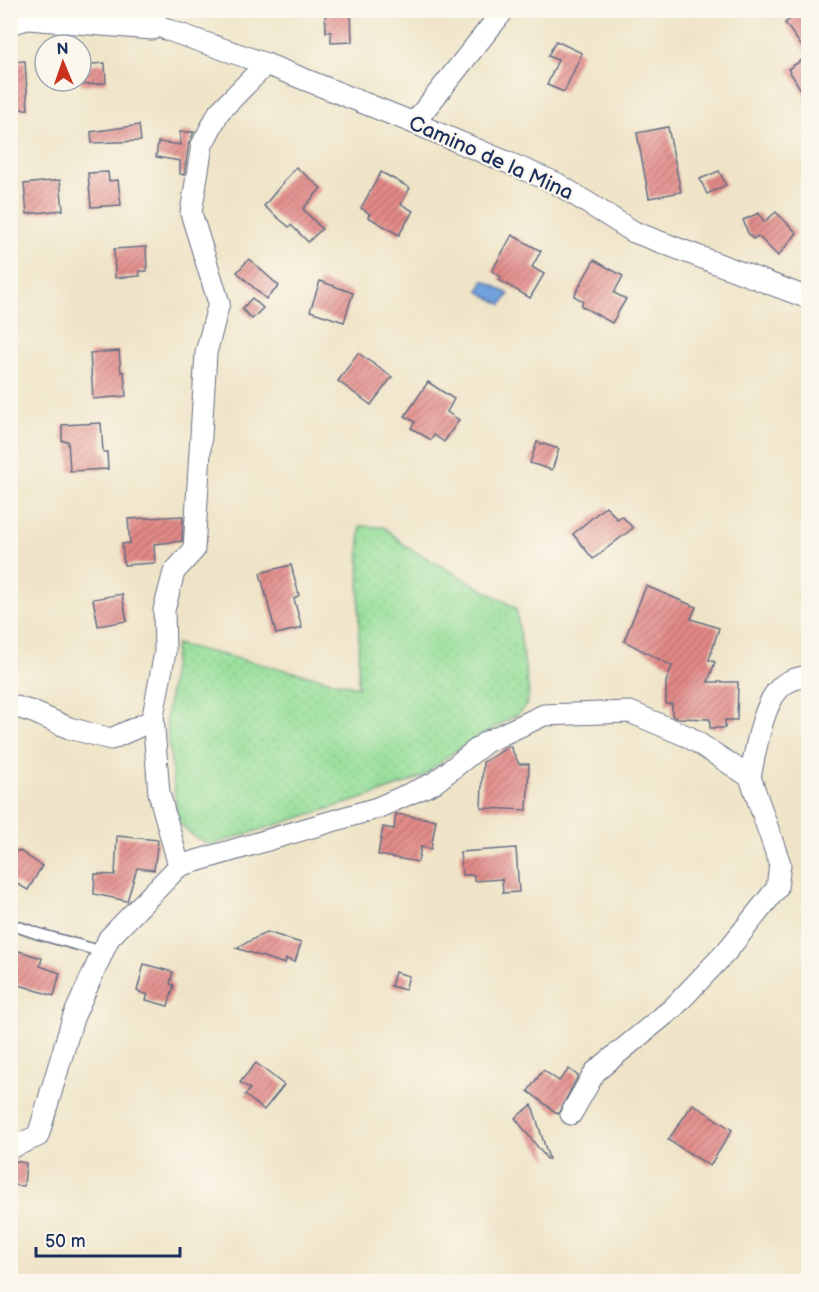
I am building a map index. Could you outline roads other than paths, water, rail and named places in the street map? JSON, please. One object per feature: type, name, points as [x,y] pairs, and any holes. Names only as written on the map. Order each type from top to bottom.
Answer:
[{"type":"street","points":[[126,10],[168,30]]},
{"type":"street","points":[[414,123],[504,10]]},
{"type":"street","points":[[10,24],[28,19],[168,30]]},
{"type":"street","name":"Camino de la Mina","points":[[168,30],[266,64],[414,123],[556,183],[634,232],[808,298]]},
{"type":"street","points":[[179,866],[159,793],[153,720],[165,652],[164,610],[174,572],[194,550],[206,353],[219,303],[191,213],[202,144],[219,112],[266,64]]},
{"type":"street","points":[[571,1114],[595,1072],[673,1008],[728,951],[777,888],[780,864],[750,777],[765,715],[779,688],[793,680],[808,676]]},
{"type":"street","points":[[10,705],[33,712],[69,728],[111,739],[153,720]]},
{"type":"street","points":[[10,1148],[38,1136],[73,1018],[109,938],[179,866],[377,808],[434,783],[486,742],[544,715],[630,712],[689,737],[750,777]]},
{"type":"lane","points":[[57,10],[75,23]]},
{"type":"lane","points":[[10,924],[103,952]]},
{"type":"water","points":[[484,280],[509,294],[502,305],[478,291]]}]
